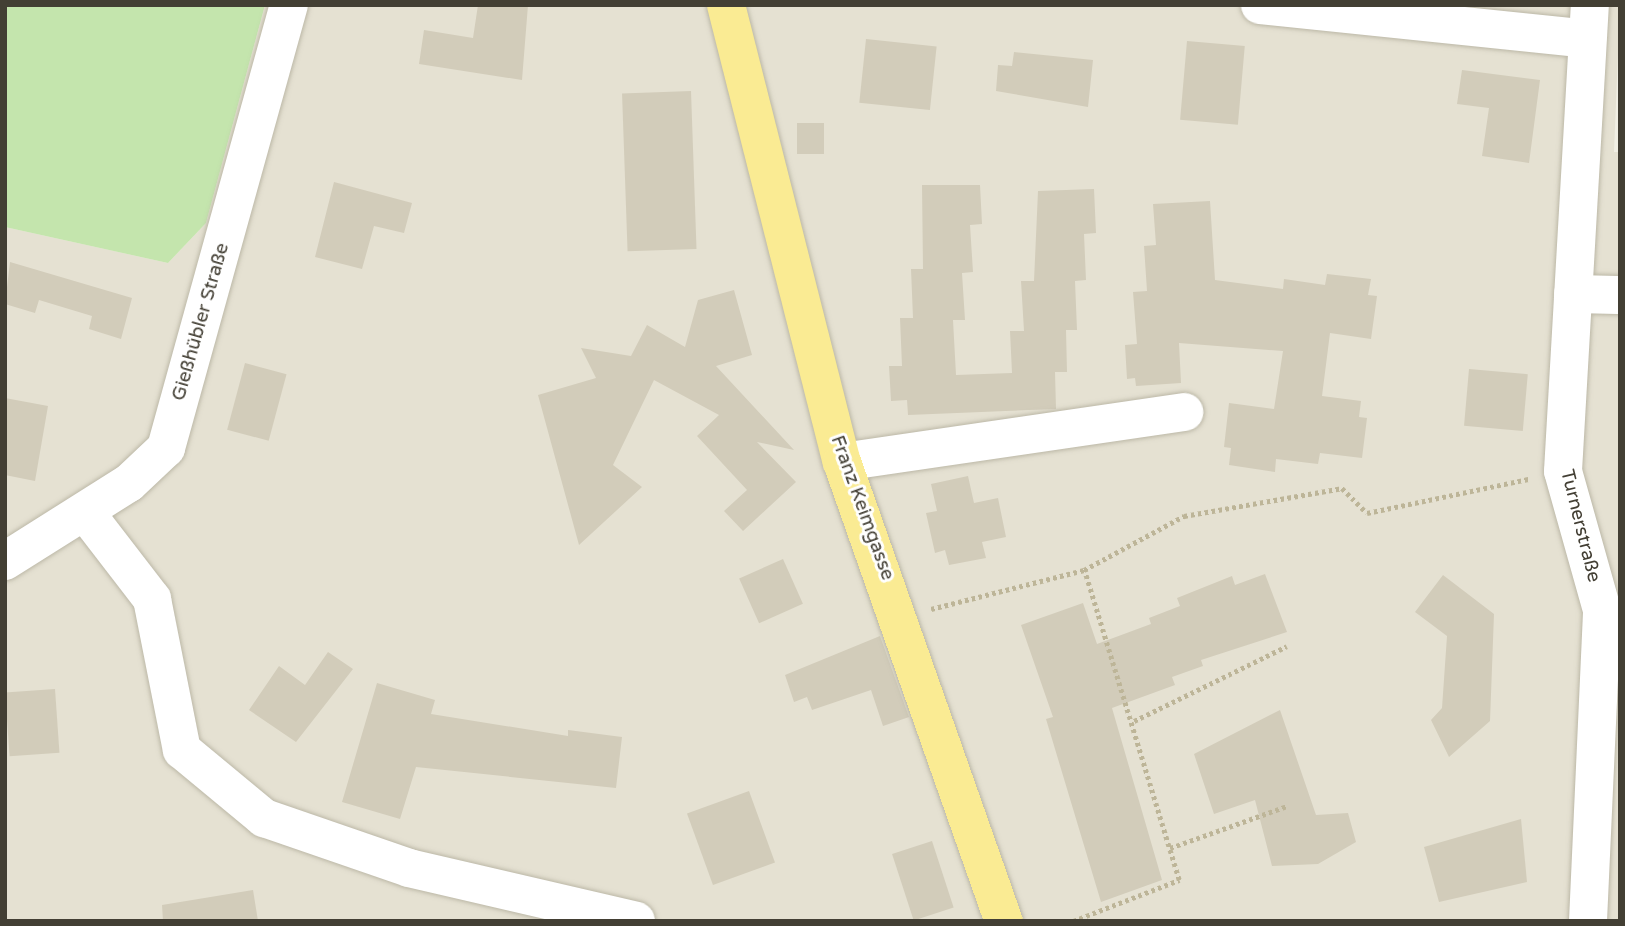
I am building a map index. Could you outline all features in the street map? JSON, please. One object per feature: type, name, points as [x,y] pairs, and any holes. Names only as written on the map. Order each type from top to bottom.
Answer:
[{"type":"main road","name":"Franz Keimgasse","points":[[726,5],[842,462],[901,616],[1004,921]]},
{"type":"street","name":"Gießhübler Straße","points":[[5,561],[130,483],[166,448],[289,5]]},
{"type":"street","points":[[1260,5],[1589,22]]},
{"type":"street","name":"Turnerstraße","points":[[1588,921],[1611,611],[1563,471],[1589,22]]},
{"type":"street","points":[[1573,295],[1620,295]]},
{"type":"street","points":[[842,462],[1184,412]]},
{"type":"street","points":[[85,512],[152,599],[182,750],[264,818],[409,868],[636,921]]},
{"type":"path","points":[[901,616],[1084,570],[1184,516],[1342,488],[1367,513],[1563,471]]},
{"type":"path","points":[[1073,921],[1179,880],[1134,722],[1084,570]]},
{"type":"path","points":[[1134,722],[1287,646]]},
{"type":"path","points":[[1170,848],[1287,806]]},
{"type":"shaded area","points":[[265,5],[1620,5],[1614,152],[1620,152],[1620,921],[5,921],[5,227],[168,263],[206,223]]},
{"type":"green space","points":[[5,5],[265,5],[206,223],[168,263],[5,227]]},
{"type":"building","points":[[478,5],[528,5],[522,80],[419,64],[424,30],[473,38]]},
{"type":"building","points":[[866,39],[937,46],[930,110],[859,103]]},
{"type":"building","points":[[1187,41],[1245,46],[1238,125],[1180,120]]},
{"type":"building","points":[[1014,52],[1093,60],[1088,107],[996,91],[998,65],[1012,66]]},
{"type":"building","points":[[1462,70],[1540,80],[1529,163],[1482,156],[1489,108],[1457,104]]},
{"type":"building","points":[[691,91],[697,249],[628,251],[622,93]]},
{"type":"building","points":[[797,123],[824,123],[824,154],[797,154]]},
{"type":"building","points":[[334,182],[412,203],[404,233],[374,226],[362,269],[315,257]]},
{"type":"building","points":[[922,185],[980,185],[982,224],[970,225],[973,272],[962,273],[965,320],[953,320],[956,375],[1012,373],[1010,331],[1024,331],[1021,281],[1034,281],[1038,191],[1094,189],[1096,233],[1084,234],[1086,280],[1075,281],[1077,330],[1066,330],[1067,372],[1055,372],[1056,409],[908,415],[907,400],[891,401],[889,366],[902,366],[900,318],[913,318],[911,269],[923,269]]},
{"type":"building","points":[[1210,201],[1215,280],[1283,289],[1284,279],[1325,285],[1327,274],[1371,279],[1368,295],[1377,296],[1371,339],[1330,333],[1322,396],[1361,401],[1359,417],[1367,418],[1362,458],[1320,453],[1318,464],[1276,459],[1275,472],[1229,465],[1231,448],[1224,447],[1229,403],[1274,409],[1283,351],[1179,343],[1181,383],[1136,386],[1135,378],[1127,379],[1125,345],[1137,344],[1133,292],[1147,291],[1144,246],[1156,245],[1153,204]]},
{"type":"building","points":[[10,262],[132,298],[121,339],[89,329],[92,316],[39,300],[35,313],[5,304]]},
{"type":"building","points":[[734,290],[752,355],[716,366],[794,450],[757,442],[796,482],[743,531],[724,511],[747,490],[697,436],[719,415],[654,380],[613,465],[642,487],[579,545],[538,395],[596,378],[581,348],[631,356],[647,325],[685,347],[698,300]]},
{"type":"building","points":[[245,363],[287,374],[269,441],[227,430]]},
{"type":"building","points":[[1469,369],[1528,374],[1523,431],[1464,426]]},
{"type":"building","points":[[5,398],[48,406],[35,481],[5,475]]},
{"type":"building","points":[[968,476],[974,503],[998,498],[1006,537],[982,542],[986,558],[949,565],[945,550],[935,553],[926,513],[937,511],[931,484]]},
{"type":"building","points":[[783,559],[803,604],[759,623],[739,579]]},
{"type":"building","points":[[1265,574],[1287,632],[1201,660],[1203,666],[1172,677],[1175,685],[1112,708],[1162,880],[1101,902],[1046,719],[1053,717],[1021,625],[1083,603],[1097,644],[1151,624],[1149,618],[1180,606],[1177,598],[1232,576],[1235,585]]},
{"type":"building","points":[[1443,575],[1494,614],[1490,721],[1449,757],[1431,720],[1442,708],[1447,636],[1415,612]]},
{"type":"building","points":[[880,636],[909,717],[883,726],[871,690],[812,710],[807,697],[794,702],[785,675]]},
{"type":"building","points":[[328,652],[353,669],[296,742],[249,710],[279,666],[305,685]]},
{"type":"building","points":[[377,683],[435,700],[431,714],[568,736],[568,730],[622,737],[616,788],[416,767],[400,819],[342,802]]},
{"type":"building","points":[[55,689],[59,753],[10,756],[5,692]]},
{"type":"building","points":[[1280,710],[1316,815],[1348,813],[1356,842],[1318,864],[1272,866],[1255,800],[1214,814],[1194,754]]},
{"type":"building","points":[[749,791],[775,862],[713,885],[687,814]]},
{"type":"building","points":[[1521,819],[1527,882],[1439,902],[1424,847]]},
{"type":"building","points":[[932,841],[954,908],[914,921],[892,854]]},
{"type":"building","points":[[253,890],[258,921],[163,921],[162,905]]}]
